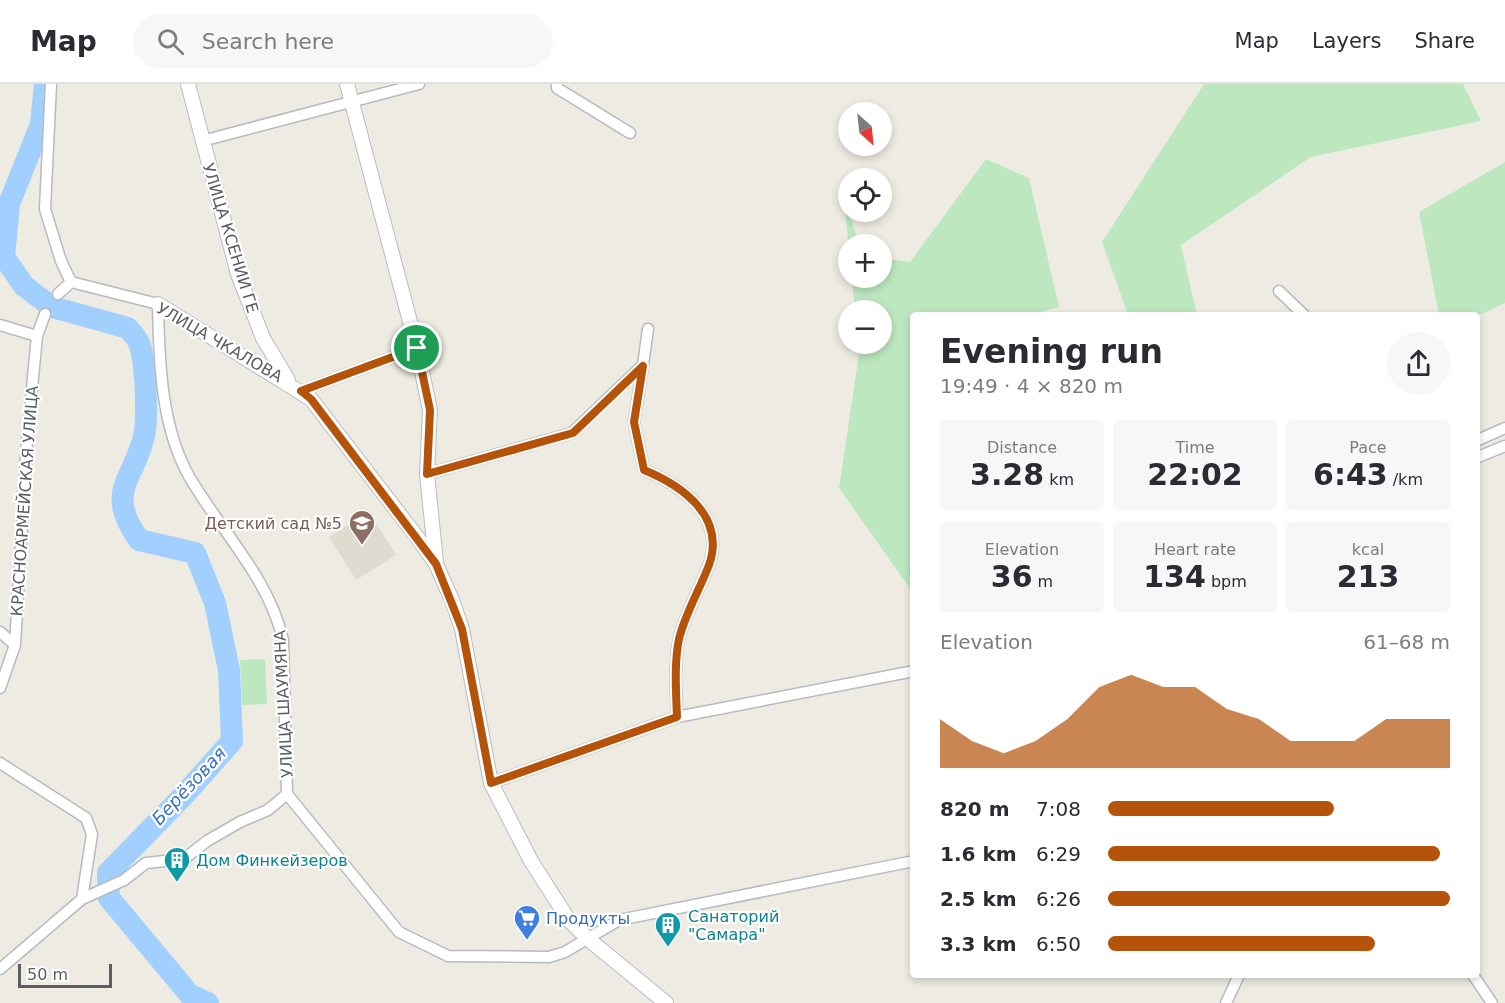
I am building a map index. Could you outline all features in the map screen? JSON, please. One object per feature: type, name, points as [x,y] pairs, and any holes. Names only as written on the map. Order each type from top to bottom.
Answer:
[{"type":"street","points":[[51,84],[45,209],[61,261],[72,282],[58,294]]},
{"type":"street","name":"УЛИЦА КСЕНИИ ГЕ","points":[[188,84],[238,274],[252,313],[274,359],[296,388]]},
{"type":"street","points":[[347,84],[417,348],[430,410],[427,474],[436,564]]},
{"type":"street","points":[[202,141],[419,84]]},
{"type":"street","points":[[557,84],[557,88],[630,133]]},
{"type":"street","name":"УЛИЦА ЧКАЛОВА","points":[[72,282],[158,304],[311,399],[436,564],[462,629],[491,783],[531,861],[568,919],[587,938],[666,1003]]},
{"type":"street","points":[[1280,291],[1301,312]]},
{"type":"street","name":"УЛИЦА ШАУМЯНА","points":[[158,304],[159,348],[170,426],[189,476],[269,598],[279,621],[283,640],[287,794],[399,932],[448,956],[549,957],[566,952],[620,920],[910,862]]},
{"type":"street","name":"КРАСНОАРМЕЙСКАЯ УЛИЦА","points":[[0,688],[15,645],[27,440],[37,336],[45,314]]},
{"type":"street","points":[[0,326],[37,336]]},
{"type":"street","points":[[648,329],[634,422],[644,470],[672,482],[691,497],[706,516],[713,540],[710,563],[680,637],[675,677],[677,717]]},
{"type":"street","points":[[296,388],[417,348]]},
{"type":"street","points":[[427,474],[573,433],[643,366]]},
{"type":"street","points":[[1480,439],[1505,428]]},
{"type":"street","points":[[1480,456],[1505,446]]},
{"type":"street","points":[[0,632],[15,645]]},
{"type":"street","points":[[491,783],[677,717],[910,672]]},
{"type":"street","points":[[0,763],[86,818],[92,834],[82,899]]},
{"type":"street","points":[[0,969],[82,899],[97,890],[124,880],[146,863],[184,860],[207,841],[240,822],[268,810],[287,794]]},
{"type":"street","points":[[1226,1003],[1238,978]]},
{"type":"street","points":[[1475,978],[1492,1003]]},
{"type":"shaded area","name":"Детский сад №5","points":[[369,512],[396,555],[356,580],[329,537]]},
{"type":"green space","points":[[1204,84],[1463,84],[1481,121],[1311,157],[1181,245],[1196,312],[1127,312],[1102,242]]},
{"type":"green space","points":[[986,159],[1029,178],[1059,307],[1040,312],[910,312],[910,589],[839,488],[859,354],[892,354],[892,300],[854,300],[853,288],[892,288],[892,259],[910,262]]},
{"type":"green space","points":[[1505,162],[1505,303],[1480,315],[1480,312],[1438,312],[1419,212]]},
{"type":"green space","points":[[846,222],[852,222],[856,234],[847,234]]},
{"type":"green space","points":[[265,659],[267,704],[242,705],[240,660]]},
{"type":"waterway","name":"Берёзовая","points":[[45,84],[41,124],[9,204],[4,257],[24,286],[52,307],[128,328],[138,341],[145,376],[145,428],[139,451],[125,486],[124,509],[139,540],[195,553],[215,603],[229,670],[232,741],[185,794],[108,873],[109,898],[190,995],[208,1003]]},
{"type":"place","name":"Детский сад №5","points":[[362,546]]},
{"type":"place","name":"Дом Финкейзеров","points":[[177,883]]},
{"type":"place","name":"Продукты","points":[[527,941]]},
{"type":"place","name":"Санаторий \"Самара\"","points":[[668,948]]},
{"type":"route","points":[[417,348],[430,410],[427,474],[573,433],[643,366],[634,422],[644,470],[672,482],[691,497],[706,516],[713,540],[710,563],[680,637],[675,677],[677,717],[491,783],[462,629],[436,564],[311,399],[301,391],[417,348]]}]
